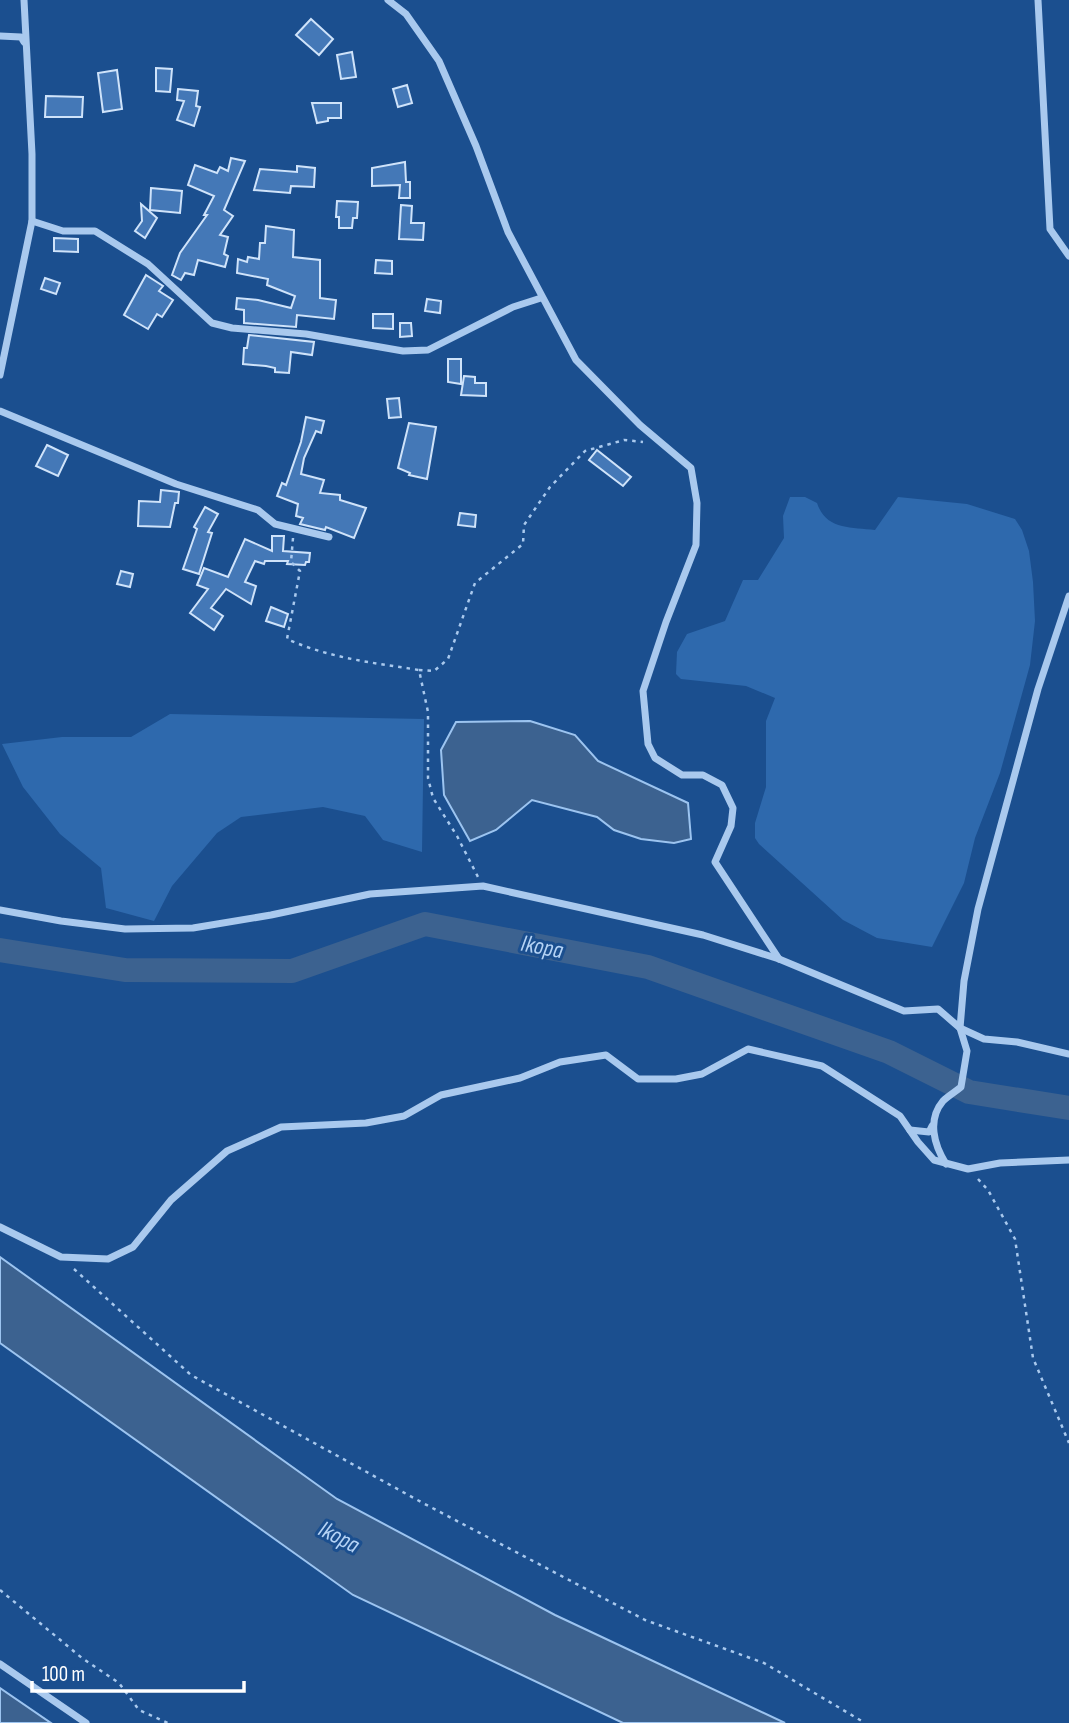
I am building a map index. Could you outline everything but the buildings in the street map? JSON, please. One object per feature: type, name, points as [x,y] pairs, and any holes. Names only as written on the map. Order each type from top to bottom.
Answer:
[{"type":"street","points":[[0,375],[32,221],[32,154],[24,0]]},
{"type":"street","points":[[388,0],[406,14],[439,61],[476,146],[508,232],[576,360],[640,425],[691,468],[697,503],[696,545],[643,691],[648,744],[655,758],[682,775],[703,775],[722,785],[733,808],[731,825],[716,862],[779,959]]},
{"type":"street","points":[[1038,0],[1050,229],[1069,256]]},
{"type":"street","points":[[0,36],[21,37],[26,45]]},
{"type":"street","points":[[32,221],[63,231],[95,231],[148,264],[212,323],[232,328],[306,334],[403,351],[428,350],[513,307],[541,298]]},
{"type":"street","points":[[0,411],[176,484],[258,510],[275,524],[329,537]]},
{"type":"street","points":[[909,1130],[929,1132],[942,1102],[961,1087],[967,1051],[960,1028],[964,981],[978,909],[1038,689],[1069,596]]},
{"type":"street","points":[[0,910],[125,929],[193,928],[370,894],[483,886],[703,935],[779,959],[904,1011],[938,1009],[960,1028],[984,1039],[1017,1042],[1069,1054]]},
{"type":"street","points":[[0,1227],[61,1257],[108,1259],[133,1247],[170,1200],[227,1151],[281,1126],[366,1124],[404,1116],[441,1095],[520,1078],[560,1062],[606,1055],[638,1079],[676,1079],[702,1074],[748,1049],[822,1066],[900,1116],[934,1160],[968,1169],[1000,1163],[1069,1160]]},
{"type":"street","points":[[933,1124],[936,1149],[946,1164]]},
{"type":"street","points":[[0,1664],[86,1723]]},
{"type":"path","points":[[295,529],[291,562],[300,571],[287,639],[304,647],[351,660],[435,671],[447,659],[475,583],[523,544],[524,525],[530,515],[550,487],[585,451],[624,440],[664,445]]},
{"type":"path","points":[[419,670],[428,712],[428,778],[433,798],[483,886]]},
{"type":"path","points":[[968,1169],[988,1190],[1014,1239],[1033,1358],[1069,1443]]},
{"type":"path","points":[[61,1257],[191,1375],[421,1502],[645,1620],[764,1663],[865,1723]]},
{"type":"path","points":[[0,1590],[82,1658],[119,1683],[139,1710],[168,1723]]},
{"type":"shaded area","points":[[790,497],[805,497],[817,503],[826,518],[840,526],[875,530],[898,497],[967,504],[1015,519],[1029,551],[1035,621],[1030,665],[1000,773],[975,838],[964,883],[932,947],[877,938],[843,920],[755,838],[755,823],[766,787],[766,721],[775,698],[746,686],[681,679],[676,674],[677,652],[687,634],[725,621],[743,580],[758,580],[784,538],[783,516]]},
{"type":"shaded area","points":[[170,714],[424,719],[422,852],[383,840],[365,816],[323,807],[241,817],[217,833],[172,886],[154,921],[106,908],[101,868],[60,834],[23,787],[2,744],[62,737],[131,737]]},
{"type":"water","points":[[530,721],[575,735],[598,761],[688,803],[691,839],[674,843],[641,839],[614,830],[597,817],[532,800],[496,830],[470,841],[444,795],[441,750],[456,722]]},
{"type":"water","points":[[0,1257],[337,1499],[555,1615],[785,1723],[623,1723],[353,1595],[0,1343]]},
{"type":"water","points":[[0,1688],[51,1723],[0,1723]]},
{"type":"waterway","name":"Ikopa","points":[[0,950],[125,970],[292,971],[425,924],[648,967],[889,1052],[969,1092],[1069,1108]]}]
